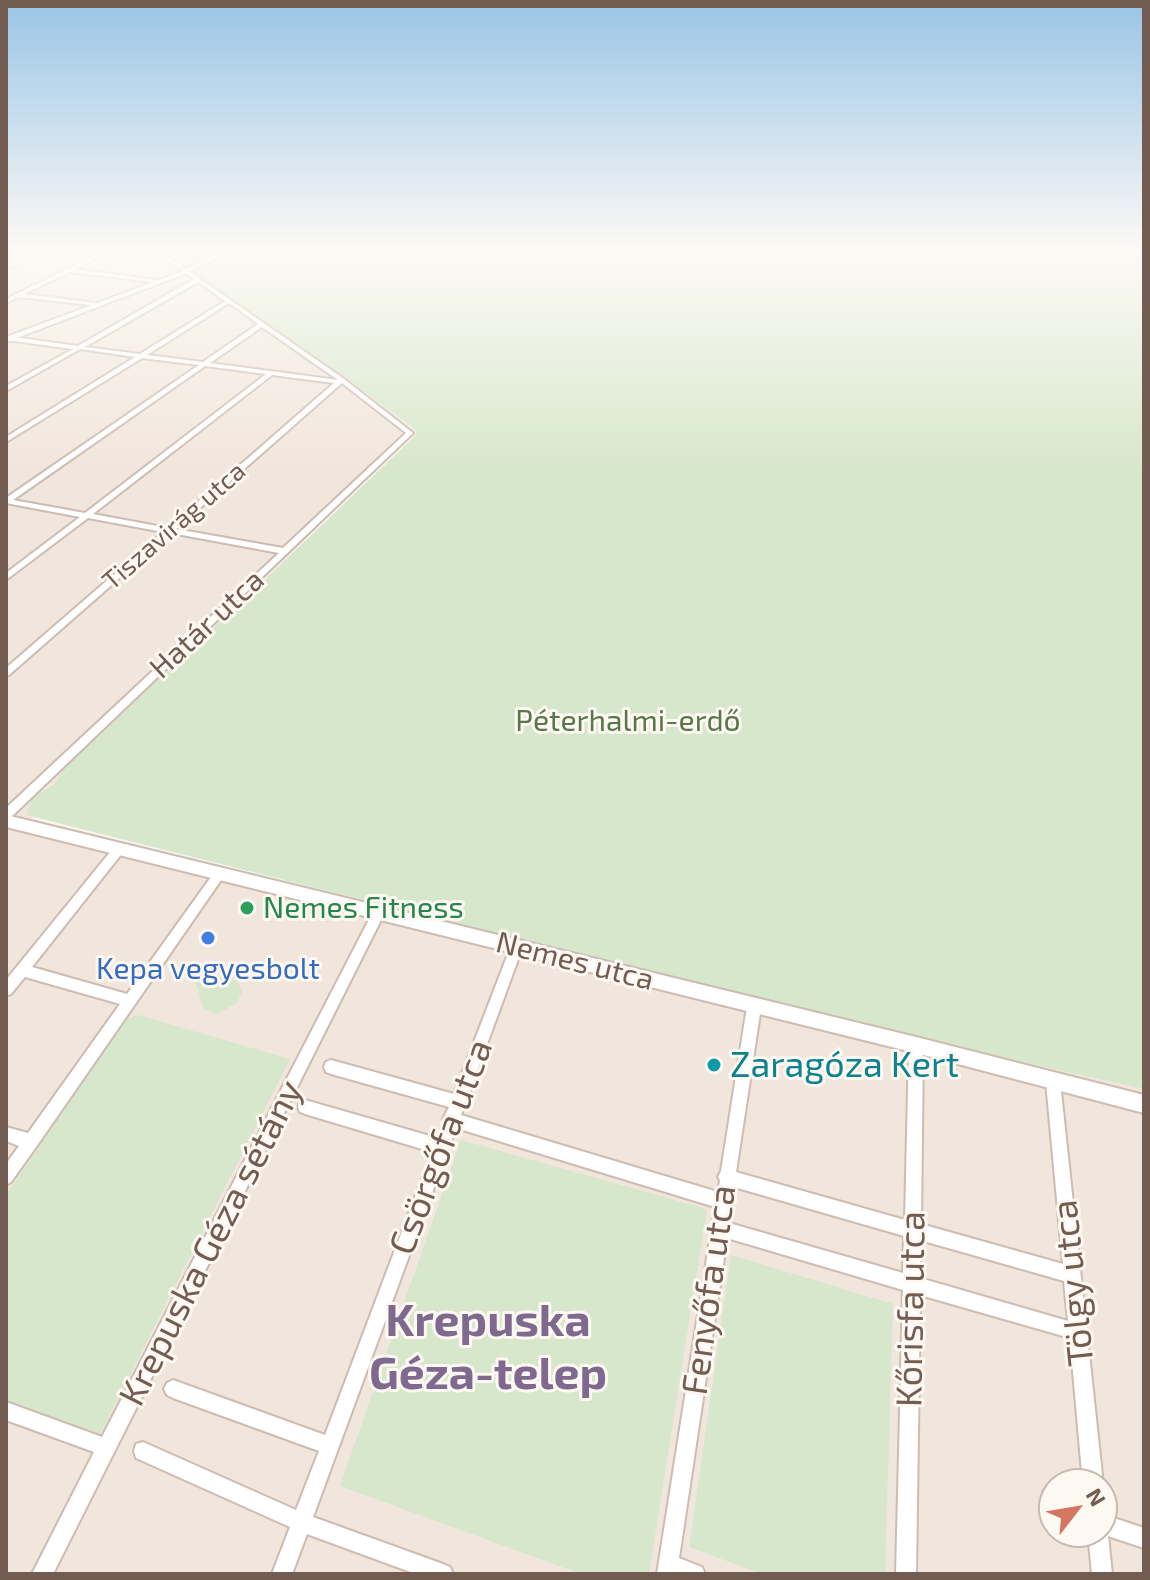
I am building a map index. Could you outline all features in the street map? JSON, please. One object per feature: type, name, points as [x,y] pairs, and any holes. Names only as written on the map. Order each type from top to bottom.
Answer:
[{"type":"street","points":[[7,339],[45,325]]},
{"type":"street","points":[[7,387],[118,325]]},
{"type":"street","points":[[6,440],[190,325]]},
{"type":"street","points":[[6,501],[261,325],[340,381]]},
{"type":"street","points":[[7,339],[340,381]]},
{"type":"street","points":[[6,577],[270,374]]},
{"type":"street","name":"Határ utca","points":[[6,818],[410,433],[340,381]]},
{"type":"street","name":"Tiszavirág utca","points":[[6,673],[340,381]]},
{"type":"street","points":[[6,501],[284,551]]},
{"type":"street","name":"Nemes utca","points":[[6,818],[119,849],[1144,1104]]},
{"type":"street","points":[[119,849],[12,979],[129,1001]]},
{"type":"street","points":[[6,1177],[220,873]]},
{"type":"street","name":"Krepuska Géza sétány","points":[[42,1574],[379,912]]},
{"type":"street","name":"Csörgőfa utca","points":[[282,1574],[517,946]]},
{"type":"street","name":"Fenyőfa utca","points":[[668,1569],[754,1007]]},
{"type":"street","name":"Kőrisfa utca","points":[[906,1574],[916,1045]]},
{"type":"street","points":[[331,1067],[723,1201]]},
{"type":"street","name":"Tölgy utca","points":[[1053,1082],[1091,1468]]},
{"type":"street","points":[[305,1107],[441,1147]]},
{"type":"street","points":[[6,1134],[31,1142]]},
{"type":"street","points":[[726,1177],[1072,1275]]},
{"type":"street","points":[[719,1228],[1078,1332]]},
{"type":"street","points":[[173,1389],[329,1446]]},
{"type":"street","points":[[6,1411],[107,1448]]},
{"type":"street","points":[[143,1451],[300,1522],[443,1574]]},
{"type":"street","points":[[1118,1529],[1144,1538]]},
{"type":"street","points":[[1100,1548],[1102,1574]]},
{"type":"street","points":[[668,1569],[695,1574]]},
{"type":"shaded area","points":[[6,325],[268,325],[415,429],[416,435],[389,457],[233,610],[74,756],[55,783],[41,790],[32,819],[916,1039],[1144,1089],[1144,1574],[6,1574]]},
{"type":"green space","name":"Péterhalmi-erdő","points":[[269,325],[1144,325],[1144,1089],[916,1039],[26,815],[32,798],[55,783],[73,756],[233,610],[416,435],[415,429]]},
{"type":"green space","points":[[197,970],[238,981],[242,993],[236,1004],[216,1014],[204,1009],[193,974]]},
{"type":"green space","points":[[138,1015],[290,1059],[99,1436],[6,1400],[6,1195],[126,1019]]},
{"type":"green space","points":[[461,1140],[707,1209],[649,1574],[581,1574],[340,1486]]},
{"type":"green space","points":[[731,1255],[893,1304],[885,1574],[762,1574],[689,1547]]},
{"type":"place","name":"Nemes Fitness","points":[[247,908]]},
{"type":"place","name":"Kepa vegyesbolt","points":[[208,938]]},
{"type":"place","name":"Zaragóza Kert","points":[[714,1065]]},
{"type":"district","name":"Krepuska Géza-telep","points":[[488,1348]]}]
